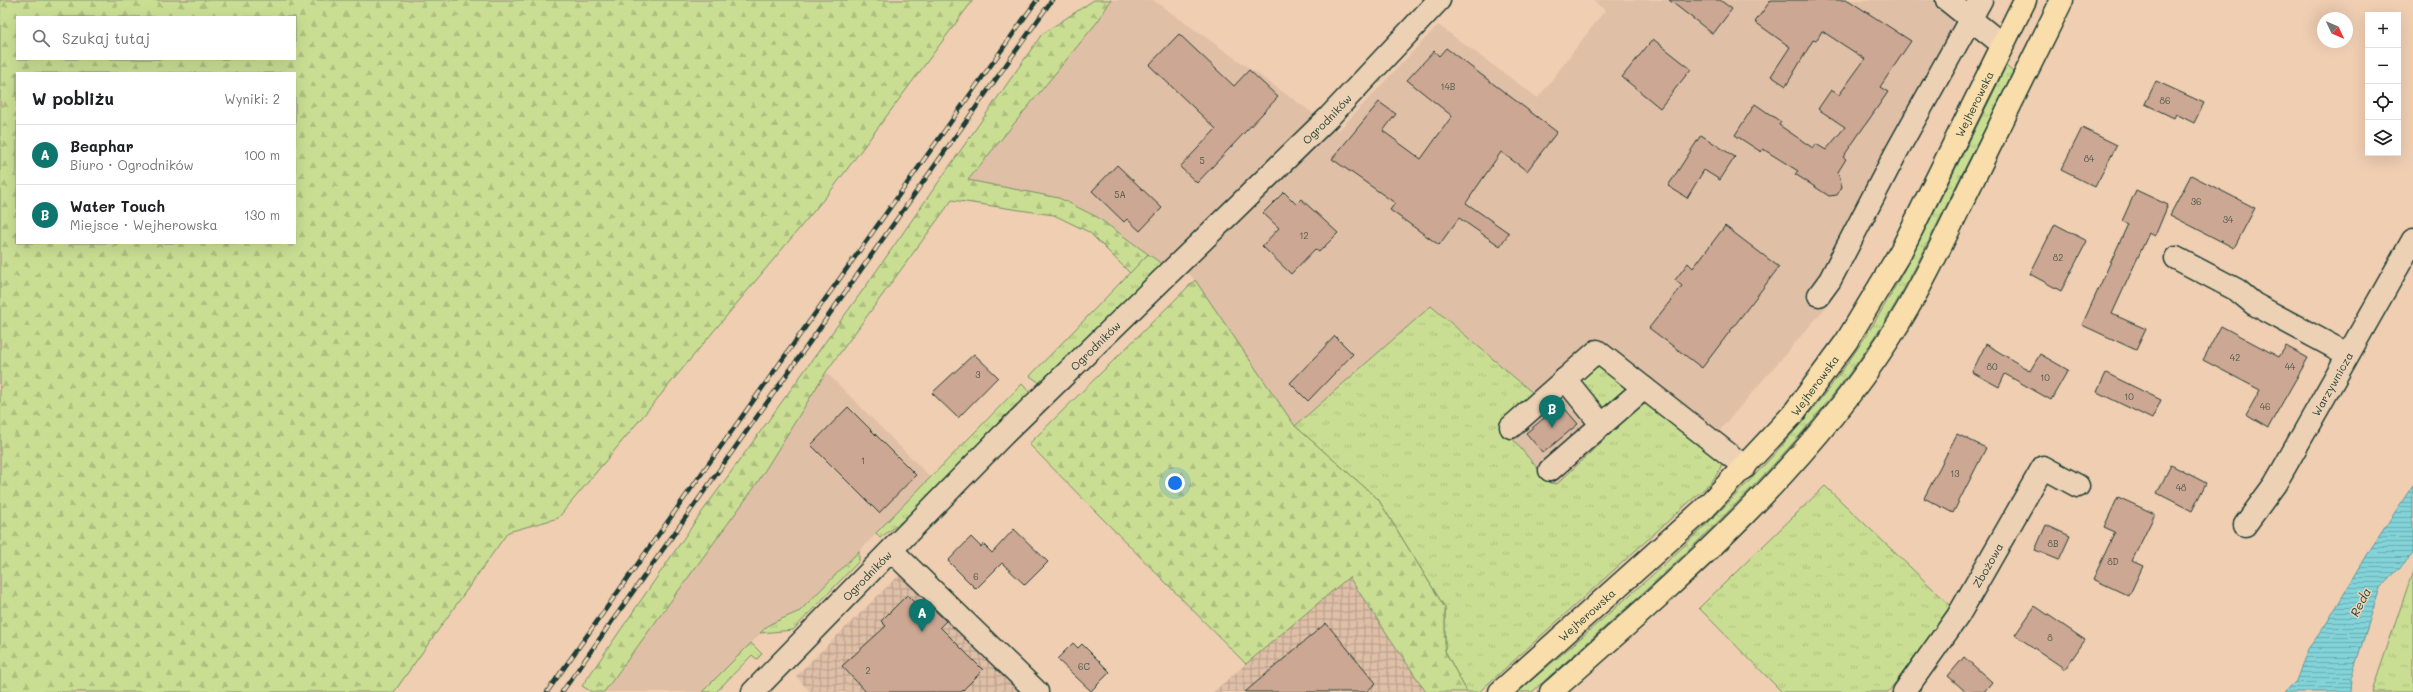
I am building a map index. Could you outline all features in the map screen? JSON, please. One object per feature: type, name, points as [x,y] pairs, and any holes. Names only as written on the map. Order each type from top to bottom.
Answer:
[{"type":"main road","name":"Wejherowska","points":[[1500,692],[1663,547],[1745,467],[1793,414],[1846,342],[1900,250],[2025,0]]},
{"type":"main road","points":[[1551,692],[1713,546],[1762,497],[1835,412],[1889,339],[1934,261],[2062,0]]},
{"type":"street","name":"Ogrodników","points":[[753,692],[892,551],[1003,435],[1328,118],[1439,0]]},
{"type":"street","points":[[1947,0],[1976,9],[2003,45]]},
{"type":"street","points":[[1818,295],[1830,280],[1897,151],[1976,9]]},
{"type":"street","name":"Warzywnicza","points":[[2245,525],[2275,484],[2347,354],[2413,240]]},
{"type":"street","points":[[2176,258],[2237,290],[2254,304],[2347,354]]},
{"type":"street","points":[[1511,427],[1597,351],[1745,467]]},
{"type":"street","points":[[1565,379],[1602,425]]},
{"type":"street","points":[[1550,470],[1644,388]]},
{"type":"street","name":"Zbożowa","points":[[1904,692],[1958,616],[2043,467],[2078,486]]},
{"type":"street","points":[[892,551],[1036,692]]},
{"type":"shaded area","points":[[1111,0],[1153,0],[1338,131],[1438,25],[1538,98],[1605,10],[1592,0],[1978,0],[1832,300],[1707,445],[1640,406],[1557,484],[1550,483],[1500,424],[1535,395],[1431,307],[1295,426],[1195,280],[1174,258],[1165,266],[1097,217],[1059,198],[968,180],[1098,21]]},
{"type":"shaded area","points":[[826,372],[931,478],[800,611],[770,624],[702,692],[604,692],[754,488]]},
{"type":"shaded area","points":[[898,576],[912,577],[1027,692],[810,692],[796,676]]},
{"type":"shaded area","points":[[1349,577],[1426,692],[1213,692],[1246,664]]},
{"type":"green space","points":[[0,0],[973,0],[833,188],[558,518],[508,532],[394,692],[0,692]]},
{"type":"green space","points":[[1094,0],[1111,0],[1098,21],[968,180],[1059,198],[1097,217],[1148,254],[1130,273],[1089,232],[1054,215],[952,200],[826,372],[754,488],[604,692],[592,692],[582,686],[697,519],[868,283],[1042,34]]},
{"type":"green space","points":[[2006,66],[2013,72],[1914,270],[1875,337],[1839,388],[1799,436],[1758,481],[1670,568],[1532,692],[1518,692],[1605,617],[1691,539],[1732,499],[1809,414],[1858,348],[1907,265]]},
{"type":"green space","points":[[1148,254],[1165,266],[1040,383],[1030,376]]},
{"type":"green space","points":[[1195,280],[1295,426],[1378,499],[1445,608],[1445,651],[1467,692],[1426,692],[1349,577],[1246,664],[1029,444]]},
{"type":"green space","points":[[1431,306],[1535,395],[1500,424],[1550,483],[1557,484],[1640,406],[1650,403],[1722,458],[1719,471],[1704,489],[1479,692],[1467,692],[1445,651],[1445,608],[1378,499],[1295,426]]},
{"type":"green space","points":[[1605,367],[1629,386],[1628,395],[1604,409],[1577,379],[1589,369]]},
{"type":"green space","points":[[1022,384],[1030,393],[904,520],[880,538],[876,533]]},
{"type":"green space","points":[[1825,486],[1953,608],[1888,692],[1782,692],[1699,608]]},
{"type":"green space","points":[[859,551],[859,561],[793,630],[760,633],[770,624],[800,611]]},
{"type":"green space","points":[[2413,571],[2413,692],[2372,692]]},
{"type":"green space","points":[[751,643],[762,654],[757,659],[752,655],[716,692],[702,692]]},
{"type":"water","name":"Reda","points":[[2413,485],[2413,554],[2380,588],[2351,678],[2350,692],[2285,692],[2296,681],[2308,649],[2325,626],[2372,547]]},
{"type":"building","points":[[1669,0],[1720,0],[1732,9],[1713,34]]},
{"type":"building","points":[[1771,0],[1848,0],[1911,41],[1880,87],[1888,92],[1843,157],[1846,159],[1838,172],[1842,187],[1837,195],[1829,196],[1795,174],[1798,171],[1763,149],[1761,152],[1735,135],[1755,104],[1781,122],[1779,125],[1813,148],[1816,144],[1826,150],[1845,127],[1818,109],[1831,90],[1839,95],[1865,59],[1822,31],[1816,41],[1813,40],[1786,86],[1771,76],[1790,47],[1755,22]]},
{"type":"building","points":[[1179,34],[1234,86],[1249,70],[1278,97],[1197,183],[1180,167],[1216,129],[1149,65]]},
{"type":"building","points":[[1653,39],[1691,69],[1660,108],[1622,77]]},
{"type":"building","points":[[1446,48],[1557,132],[1527,171],[1501,152],[1466,203],[1509,233],[1500,246],[1459,218],[1439,245],[1390,210],[1395,203],[1332,159],[1379,102],[1396,114],[1383,131],[1421,159],[1452,116],[1407,80],[1434,51],[1439,56]]},
{"type":"building","points":[[2156,81],[2204,103],[2194,123],[2176,114],[2174,118],[2145,104]]},
{"type":"building","points":[[2082,128],[2117,145],[2095,187],[2061,170]]},
{"type":"building","points":[[1701,135],[1735,157],[1720,180],[1704,170],[1687,198],[1668,186]]},
{"type":"building","points":[[1117,165],[1162,208],[1140,231],[1127,219],[1124,222],[1092,191]]},
{"type":"building","points":[[2191,175],[2255,208],[2234,248],[2170,215]]},
{"type":"building","points":[[2136,190],[2168,205],[2155,236],[2149,233],[2112,314],[2146,329],[2136,350],[2082,325],[2128,224],[2122,221]]},
{"type":"building","points":[[1284,192],[1296,204],[1301,199],[1338,233],[1319,252],[1315,249],[1291,274],[1262,246],[1279,228],[1263,213]]},
{"type":"building","points":[[2055,224],[2087,241],[2061,291],[2030,274]]},
{"type":"building","points":[[1725,226],[1779,267],[1702,368],[1649,328],[1682,286],[1675,280],[1688,263],[1693,268]]},
{"type":"building","points":[[2221,326],[2279,357],[2286,346],[2308,358],[2268,428],[2246,415],[2260,390],[2203,360]]},
{"type":"building","points":[[1335,336],[1353,354],[1308,401],[1290,383]]},
{"type":"building","points":[[1986,344],[2030,371],[2040,354],[2068,370],[2051,400],[2005,374],[1999,387],[1972,372]]},
{"type":"building","points":[[974,354],[998,377],[958,418],[932,393]]},
{"type":"building","points":[[2106,373],[2161,400],[2152,419],[2097,392]]},
{"type":"building","points":[[1561,404],[1578,424],[1543,453],[1526,433]]},
{"type":"building","points":[[848,407],[916,475],[879,513],[811,445]]},
{"type":"building","points":[[1957,434],[1986,448],[1953,513],[1924,498]]},
{"type":"building","points":[[2171,465],[2206,483],[2192,511],[2157,493]]},
{"type":"building","points":[[2118,497],[2155,514],[2132,561],[2143,566],[2129,596],[2093,579],[2115,532],[2104,527]]},
{"type":"building","points":[[2046,525],[2070,536],[2059,560],[2035,550]]},
{"type":"building","points":[[1014,529],[1048,562],[1025,585],[1002,563],[976,589],[948,561],[971,537],[981,547],[983,544],[992,553]]},
{"type":"building","points":[[907,595],[918,606],[924,600],[946,621],[940,627],[983,670],[961,692],[866,692],[842,666],[886,626],[881,621]]},
{"type":"building","points":[[2035,606],[2085,640],[2065,669],[2015,635]]},
{"type":"building","points":[[1326,623],[1376,683],[1366,692],[1245,692]]},
{"type":"building","points":[[1073,643],[1078,648],[1082,644],[1110,672],[1091,691],[1057,659]]},
{"type":"building","points":[[1964,657],[1992,682],[1984,692],[1966,692],[1948,676]]},
{"type":"railway","points":[[547,692],[1037,0]]},
{"type":"railway","points":[[562,692],[1052,0]]},
{"type":"place","name":"Water Touch","points":[[1552,428]]},
{"type":"place","name":"Beaphar","points":[[922,632]]}]
